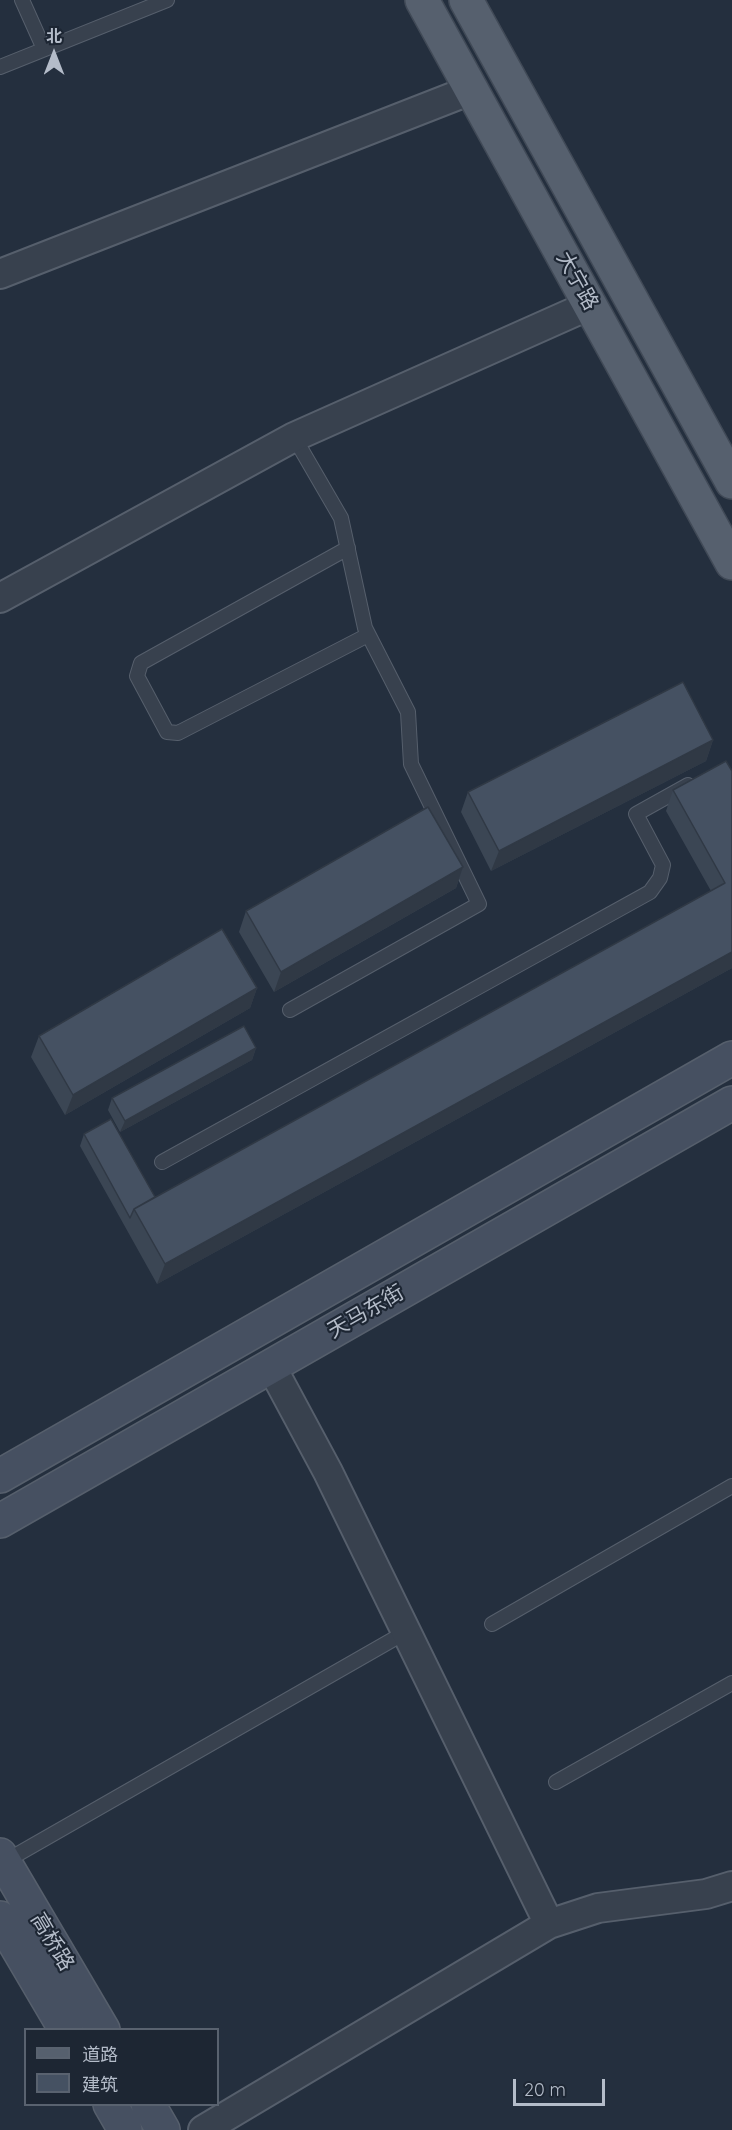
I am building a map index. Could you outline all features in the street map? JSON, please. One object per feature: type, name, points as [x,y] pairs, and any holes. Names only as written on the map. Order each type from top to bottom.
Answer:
[{"type":"main road","name":"大宁路","points":[[422,0],[732,563]]},
{"type":"main road","name":"大宁路","points":[[466,0],[732,482]]},
{"type":"street","points":[[0,274],[471,90]]},
{"type":"street","points":[[0,598],[294,437],[590,305]]},
{"type":"street","name":"天马东街","points":[[0,1476],[732,1058]]},
{"type":"street","name":"天马东街","points":[[0,1521],[732,1103]]},
{"type":"street","points":[[271,1366],[328,1472],[549,1924]]},
{"type":"street","name":"高桥路","points":[[2,1858],[103,2028]]},
{"type":"street","points":[[203,2130],[549,1924],[598,1908],[706,1894],[732,1886]]},
{"type":"street","name":"高桥路","points":[[0,1918],[65,2028]]},
{"type":"street","points":[[111,2106],[125,2130]]},
{"type":"street","points":[[149,2106],[163,2130]]},
{"type":"lane","points":[[22,0],[44,50]]},
{"type":"lane","points":[[0,68],[167,0]]},
{"type":"lane","points":[[290,1010],[480,904],[411,764],[408,712],[368,634],[341,518],[294,437]]},
{"type":"lane","points":[[348,548],[141,663],[137,676],[167,732],[178,733],[368,634]]},
{"type":"lane","points":[[162,1162],[650,892],[660,878],[663,865],[636,814],[703,777]]},
{"type":"lane","points":[[492,1624],[732,1486]]},
{"type":"lane","points":[[2,1858],[406,1632]]},
{"type":"lane","points":[[556,1782],[732,1683]]},
{"type":"building","points":[[683,682],[713,740],[499,851],[468,792]]},
{"type":"building","points":[[726,761],[732,771],[732,952],[165,1264],[134,1209],[725,883],[673,790]]},
{"type":"building","points":[[428,807],[463,867],[281,972],[246,911]]},
{"type":"building","points":[[222,929],[257,988],[73,1095],[39,1036]]},
{"type":"building","points":[[244,1026],[256,1048],[125,1121],[112,1098]]},
{"type":"building","points":[[111,1119],[155,1197],[134,1209],[130,1218],[84,1134]]}]
